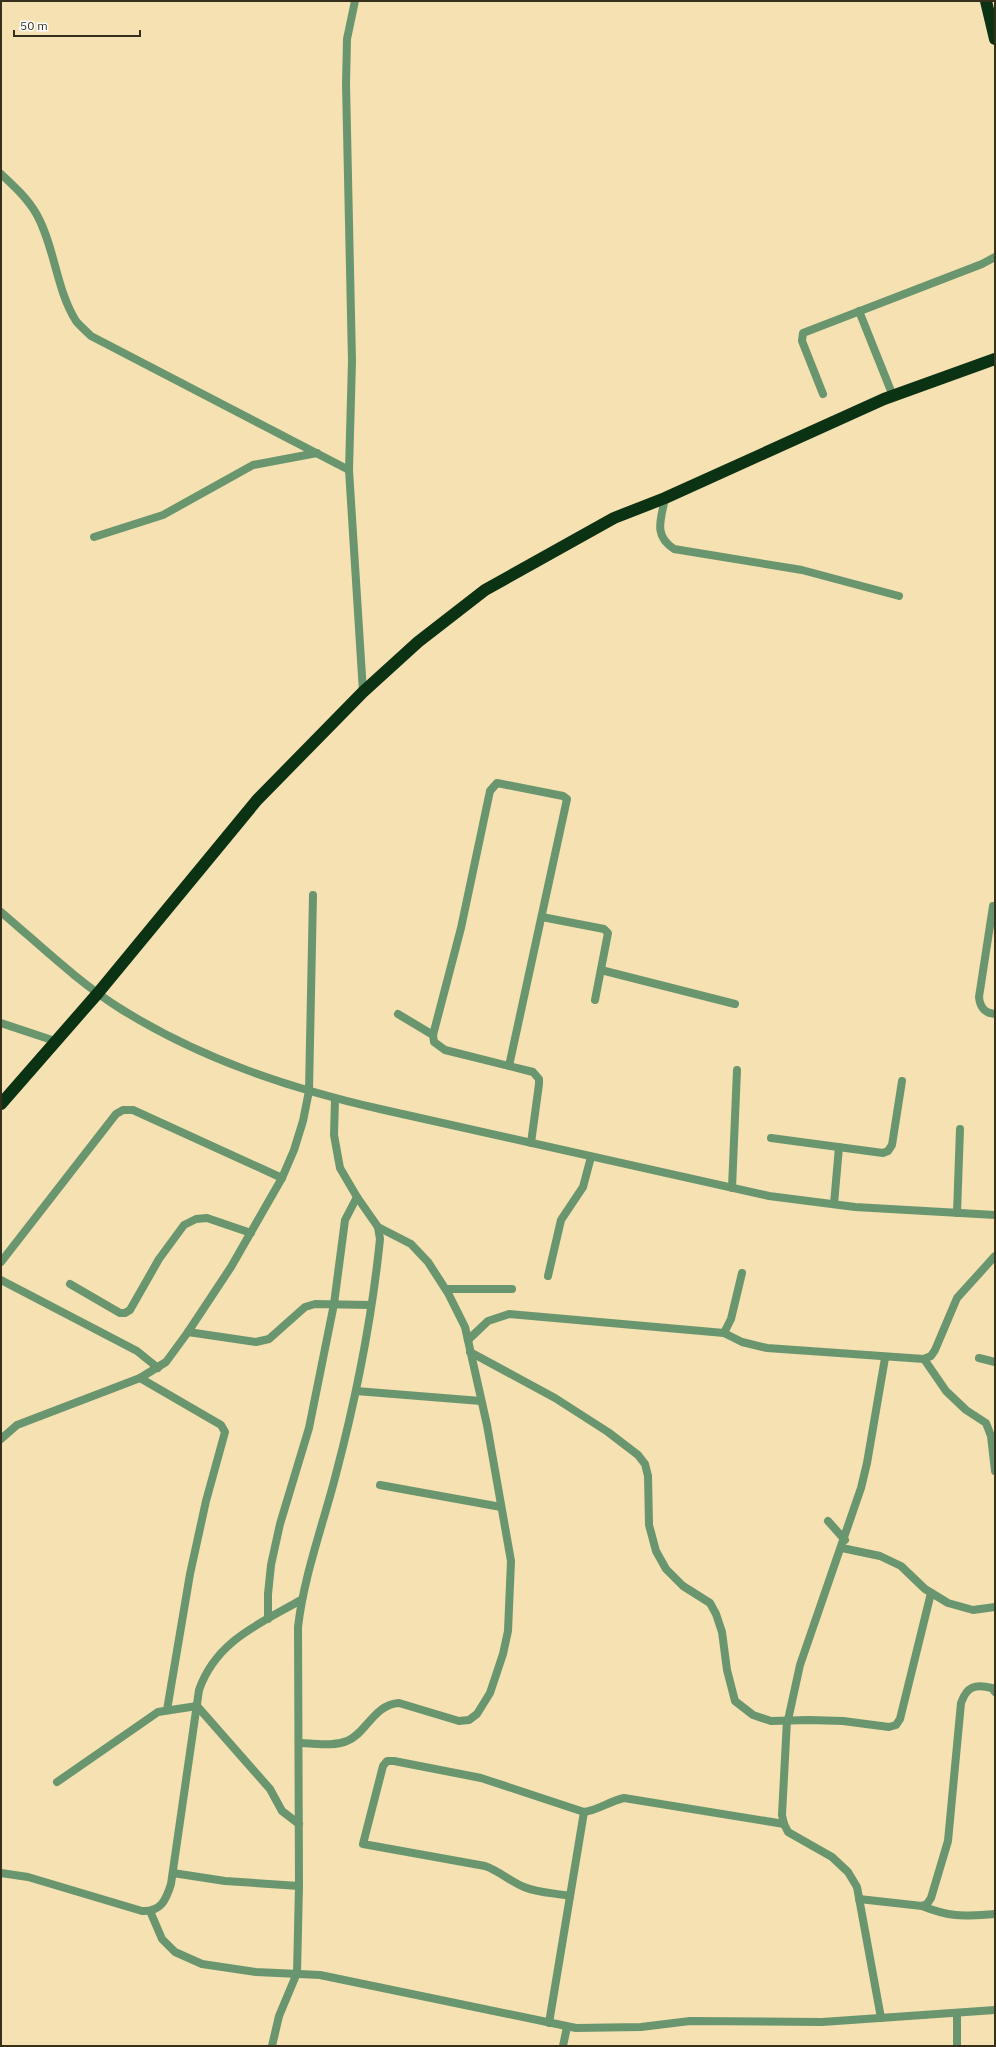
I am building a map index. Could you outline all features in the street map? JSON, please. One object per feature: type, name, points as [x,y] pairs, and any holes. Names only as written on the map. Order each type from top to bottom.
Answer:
[{"type":"highway","points":[[986,1],[995,39]]},
{"type":"highway","points":[[1,1104],[98,993],[257,800],[363,692],[418,642],[486,590],[614,518],[665,498],[893,396],[995,359]]},
{"type":"street","points":[[355,1],[348,39],[346,84],[352,360],[349,470],[363,692]]},
{"type":"street","points":[[1,174],[25,196],[37,216],[45,235],[68,307],[77,322],[91,336],[349,470]]},
{"type":"street","points":[[823,394],[802,341],[803,333],[982,264],[995,257]]},
{"type":"street","points":[[859,311],[893,396]]},
{"type":"street","points":[[94,537],[163,515],[253,465],[317,453]]},
{"type":"street","points":[[665,498],[659,533],[664,542],[674,549],[802,570],[899,596]]},
{"type":"street","points":[[509,1066],[567,799],[563,796],[497,783],[490,790],[461,928],[433,1035],[434,1042],[445,1050],[509,1066],[533,1072],[539,1079],[530,1143]]},
{"type":"street","points":[[1,1439],[17,1425],[140,1378],[158,1368],[169,1357],[188,1332],[231,1267],[251,1233],[282,1178],[297,1142],[309,1091],[313,895]]},
{"type":"street","points":[[993,906],[979,997],[980,1005],[985,1011],[995,1014]]},
{"type":"street","points":[[1,912],[98,993],[121,1009],[185,1046],[268,1078],[335,1099],[769,1196],[834,1204],[995,1215]]},
{"type":"street","points":[[542,917],[606,930],[608,935],[594,1000]]},
{"type":"street","points":[[601,970],[735,1004]]},
{"type":"street","points":[[398,1014],[433,1035]]},
{"type":"street","points":[[1,1023],[55,1041]]},
{"type":"street","points":[[732,1188],[738,1070]]},
{"type":"street","points":[[771,1138],[883,1153],[888,1151],[892,1145],[902,1081]]},
{"type":"street","points":[[300,1743],[335,1744],[348,1741],[381,1709],[392,1703],[399,1703],[459,1720],[469,1720],[477,1714],[490,1693],[503,1654],[508,1631],[511,1561],[481,1401],[465,1327],[446,1289],[428,1262],[412,1244],[378,1227],[357,1197],[340,1168],[334,1135],[335,1099]]},
{"type":"street","points":[[1,1262],[116,1114],[123,1110],[133,1110],[282,1178]]},
{"type":"street","points":[[958,1213],[960,1128]]},
{"type":"street","points":[[834,1204],[839,1147]]},
{"type":"street","points":[[548,1276],[561,1220],[583,1187],[591,1157]]},
{"type":"street","points":[[268,1619],[268,1594],[280,1524],[309,1428],[334,1304],[345,1220],[357,1197]]},
{"type":"street","points":[[70,1284],[120,1312],[125,1313],[130,1310],[159,1259],[184,1225],[196,1219],[207,1218],[251,1233]]},
{"type":"street","points":[[272,2046],[279,2016],[297,1972],[300,1743],[298,1627],[301,1600],[324,1521],[356,1391],[378,1256],[378,1227]]},
{"type":"street","points":[[468,1340],[488,1322],[509,1314],[724,1333],[742,1342],[767,1348],[885,1358],[924,1359],[931,1356],[935,1350],[957,1298],[995,1256]]},
{"type":"street","points":[[724,1333],[731,1319],[742,1273]]},
{"type":"street","points":[[1,1280],[137,1351],[158,1368]]},
{"type":"street","points":[[446,1289],[512,1289]]},
{"type":"street","points":[[188,1332],[256,1342],[269,1339],[306,1308],[315,1304],[370,1305]]},
{"type":"street","points":[[470,1352],[555,1398],[608,1432],[638,1455],[645,1464],[648,1476],[649,1526],[656,1551],[670,1573],[683,1586],[710,1603],[716,1614],[722,1632],[727,1670],[735,1701],[753,1715],[771,1721],[844,1721],[889,1728],[896,1725],[900,1719],[931,1593]]},
{"type":"street","points":[[881,2018],[857,1887],[848,1872],[832,1858],[788,1832],[782,1815],[788,1720],[800,1665],[824,1594],[845,1540],[867,1463],[885,1358]]},
{"type":"street","points":[[979,1358],[995,1362]]},
{"type":"street","points":[[924,1359],[946,1391],[966,1410],[986,1423],[991,1436],[995,1471]]},
{"type":"street","points":[[140,1378],[221,1425],[225,1432],[206,1501],[190,1574],[167,1710]]},
{"type":"street","points":[[356,1391],[481,1401]]},
{"type":"street","points":[[380,1485],[501,1507]]},
{"type":"street","points":[[828,1521],[845,1540]]},
{"type":"street","points":[[842,1548],[880,1556],[901,1566],[931,1593],[948,1603],[973,1610],[995,1606]]},
{"type":"street","points":[[1,1873],[28,1877],[142,1911],[150,1911],[158,1908],[166,1899],[173,1873],[199,1690],[205,1673],[216,1656],[234,1639],[301,1600]]},
{"type":"street","points":[[922,1906],[931,1898],[948,1841],[961,1703],[964,1695],[971,1688],[980,1685],[992,1688],[995,1692]]},
{"type":"street","points":[[57,1782],[158,1712],[197,1706]]},
{"type":"street","points":[[197,1706],[270,1789],[282,1811],[299,1824]]},
{"type":"street","points":[[570,1896],[534,1890],[522,1886],[496,1869],[485,1866],[364,1844],[383,1766],[387,1761],[394,1761],[481,1778],[584,1812],[624,1798],[784,1824]]},
{"type":"street","points":[[549,2023],[584,1812]]},
{"type":"street","points":[[173,1873],[225,1881],[299,1886]]},
{"type":"street","points":[[859,1899],[922,1906],[939,1913],[954,1916],[995,1914]]},
{"type":"street","points":[[150,1911],[162,1939],[175,1952],[202,1964],[256,1972],[297,1972],[320,1975],[567,2027],[604,2029],[641,2027],[690,2021],[800,2023],[995,2010]]},
{"type":"street","points":[[957,2013],[957,2046]]},
{"type":"street","points":[[563,2046],[567,2027]]}]
